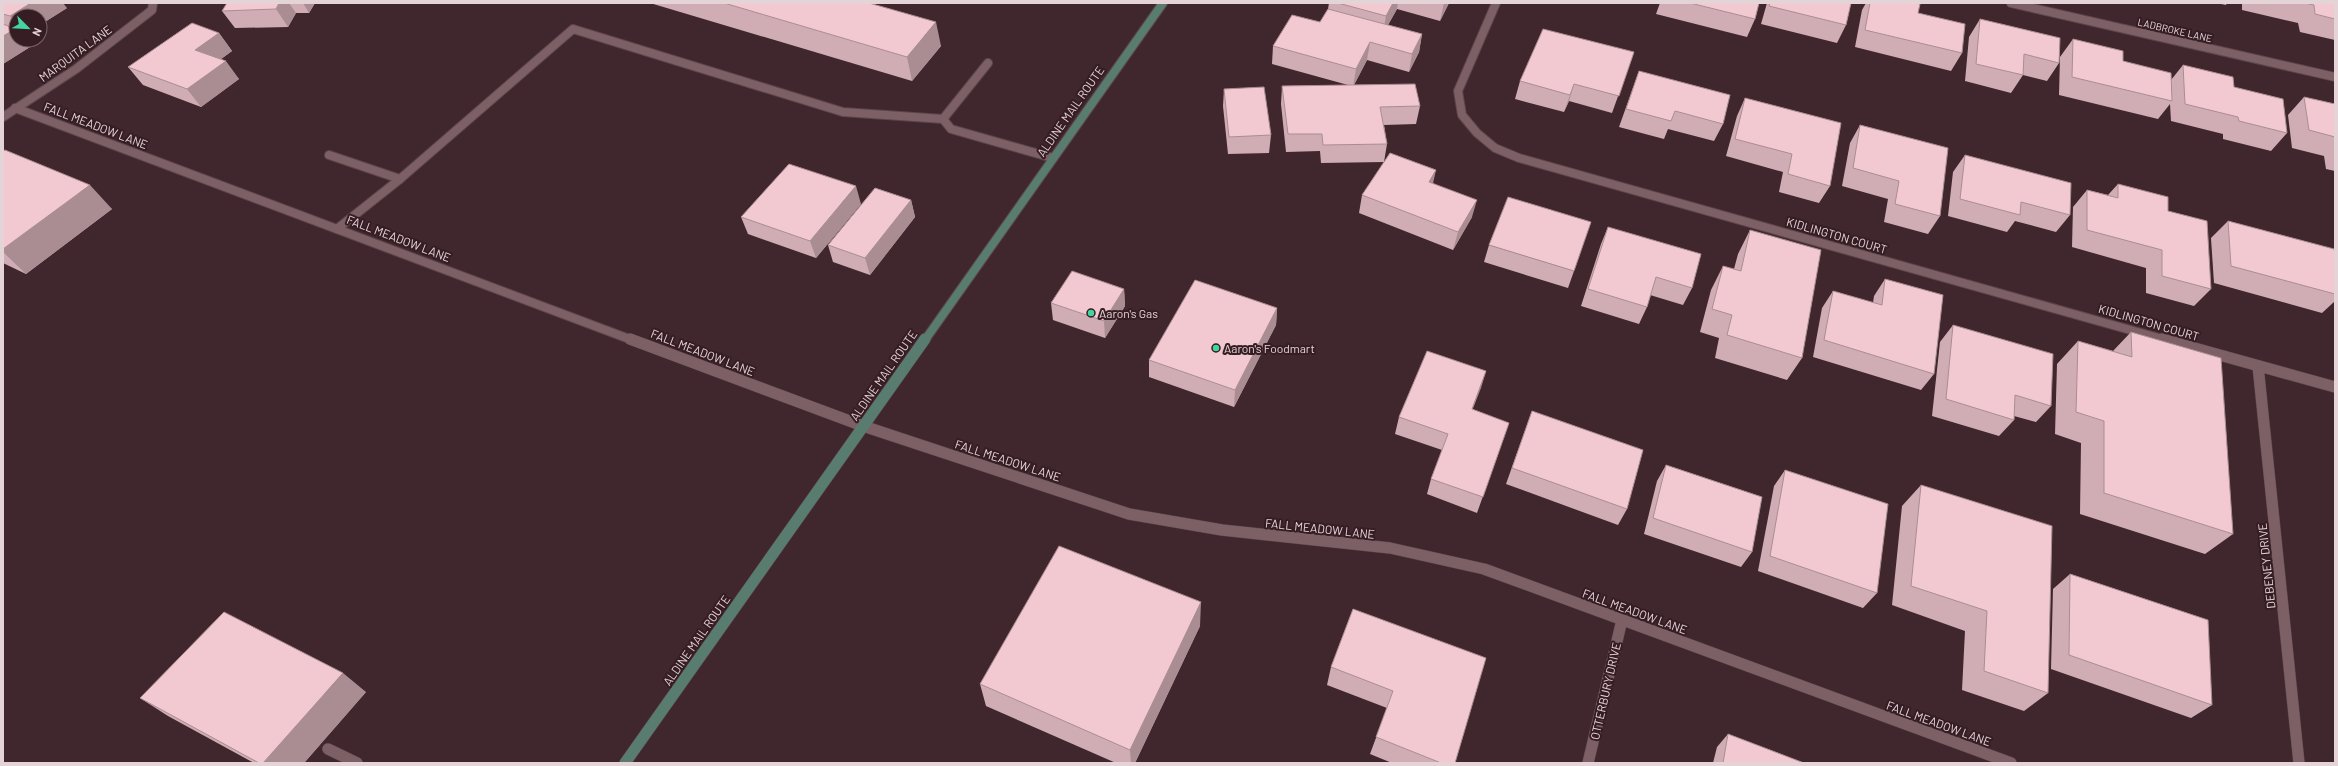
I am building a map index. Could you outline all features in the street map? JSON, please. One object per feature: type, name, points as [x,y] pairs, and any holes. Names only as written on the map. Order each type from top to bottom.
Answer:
[{"type":"main road","name":"ALDINE MAIL ROUTE","points":[[625,763],[1163,3]]},
{"type":"street","name":"MARQUITA LANE","points":[[3,117],[82,65],[152,10],[153,3]]},
{"type":"street","name":"KIDLINGTON COURT","points":[[1496,3],[1458,91],[1462,115],[1477,133],[1495,148],[1527,160],[2335,387]]},
{"type":"street","name":"LADBROKE LANE","points":[[2011,3],[2335,77]]},
{"type":"street","points":[[337,229],[400,179],[573,29],[842,112],[943,119],[951,129],[1053,158]]},
{"type":"street","points":[[943,119],[988,62]]},
{"type":"street","name":"FALL MEADOW LANE","points":[[15,108],[863,426],[1129,514],[1222,530],[1390,548],[1484,570],[2011,763]]},
{"type":"street","points":[[329,156],[400,179]]},
{"type":"street","name":"DEBENEY DRIVE","points":[[2258,366],[2299,763]]},
{"type":"street","name":"OTTERBURY DRIVE","points":[[1588,763],[1622,620]]},
{"type":"street","points":[[328,749],[357,763]]},
{"type":"building","points":[[3,3],[31,3],[23,8],[8,8],[8,15],[3,14]]},
{"type":"building","points":[[227,3],[279,3],[276,9],[222,11]]},
{"type":"building","points":[[724,3],[869,3],[936,22],[907,57]]},
{"type":"building","points":[[1338,3],[1393,3],[1386,16]]},
{"type":"building","points":[[1690,3],[1759,3],[1755,19]]},
{"type":"building","points":[[1770,3],[1851,3],[1846,25],[1769,6]]},
{"type":"building","points":[[1870,3],[1916,3],[1920,4],[1918,13],[1965,24],[1962,53],[1865,30]]},
{"type":"building","points":[[2305,3],[2335,3],[2335,19],[2315,14],[2314,5]]},
{"type":"building","points":[[1328,9],[1422,34],[1412,54],[1370,42],[1356,69],[1273,46],[1292,15],[1320,22]]},
{"type":"building","points":[[1980,19],[2060,38],[2059,63],[2024,54],[2023,75],[1976,64]]},
{"type":"building","points":[[192,23],[219,33],[195,50],[226,61],[187,89],[128,67]]},
{"type":"building","points":[[3,24],[8,26],[8,33],[3,36]]},
{"type":"building","points":[[1543,29],[1634,52],[1619,96],[1574,84],[1570,95],[1520,81]]},
{"type":"building","points":[[2073,39],[2123,51],[2123,61],[2171,73],[2172,101],[2072,77]]},
{"type":"building","points":[[2183,65],[2233,77],[2234,87],[2283,99],[2287,133],[2239,121],[2238,117],[2185,104]]},
{"type":"building","points":[[1639,71],[1730,95],[1723,124],[1675,111],[1671,121],[1626,109]]},
{"type":"building","points":[[1415,84],[1420,106],[1380,107],[1387,144],[1323,145],[1322,134],[1288,134],[1282,86]]},
{"type":"building","points":[[1264,87],[1271,135],[1229,137],[1224,89]]},
{"type":"building","points":[[2304,97],[2335,104],[2335,137],[2309,130]]},
{"type":"building","points":[[1745,98],[1841,123],[1830,186],[1788,174],[1792,154],[1735,139]]},
{"type":"building","points":[[1860,125],[1948,148],[1940,216],[1895,204],[1899,181],[1853,168]]},
{"type":"building","points":[[5,150],[90,185],[3,249],[3,151]]},
{"type":"building","points":[[1390,153],[1436,170],[1429,182],[1477,200],[1458,232],[1362,195]]},
{"type":"building","points":[[1965,155],[2071,183],[2070,215],[2021,202],[2020,215],[1960,199]]},
{"type":"building","points":[[789,164],[856,186],[810,241],[741,217]]},
{"type":"building","points":[[2118,184],[2168,197],[2168,211],[2207,221],[2211,289],[2162,276],[2162,250],[2087,230],[2087,190],[2118,198]]},
{"type":"building","points":[[875,188],[911,200],[865,258],[828,245]]},
{"type":"building","points":[[1508,197],[1591,222],[1574,271],[1489,245]]},
{"type":"building","points":[[2228,221],[2334,249],[2335,294],[2231,266]]},
{"type":"building","points":[[1608,227],[1701,254],[1692,288],[1656,277],[1647,307],[1588,289]]},
{"type":"building","points":[[1750,230],[1821,250],[1802,358],[1727,335],[1732,315],[1712,309],[1723,266],[1741,271]]},
{"type":"building","points":[[1072,271],[1124,289],[1104,321],[1051,303]]},
{"type":"building","points":[[1885,279],[1943,295],[1934,374],[1824,340],[1833,291],[1882,305]]},
{"type":"building","points":[[1195,280],[1277,308],[1235,390],[1149,360]]},
{"type":"building","points":[[1953,325],[2053,354],[2051,406],[2015,395],[2014,420],[1946,399]]},
{"type":"building","points":[[2131,332],[2221,358],[2233,534],[2104,493],[2104,421],[2076,412],[2078,341],[2132,357]]},
{"type":"building","points":[[1427,351],[1486,371],[1472,409],[1509,423],[1483,497],[1431,479],[1448,434],[1399,417]]},
{"type":"building","points":[[1532,411],[1643,450],[1627,509],[1512,468]]},
{"type":"building","points":[[1666,465],[1762,497],[1752,552],[1653,518]]},
{"type":"building","points":[[1785,470],[1888,504],[1877,593],[1770,556]]},
{"type":"building","points":[[1921,485],[2052,526],[2048,693],[1984,671],[1987,611],[1911,586]]},
{"type":"building","points":[[1059,546],[1201,602],[1130,750],[980,684]]},
{"type":"building","points":[[2070,574],[2208,620],[2212,705],[2069,655]]},
{"type":"building","points":[[1353,609],[1486,658],[1455,763],[1441,763],[1376,737],[1393,691],[1331,667]]},
{"type":"building","points":[[224,612],[343,673],[263,763],[259,763],[140,698]]},
{"type":"building","points":[[1728,734],[1804,763],[1723,763]]},
{"type":"place","name":"Aaron's Gas","points":[[1091,313]]},
{"type":"place","name":"Aaron's Foodmart","points":[[1216,348]]}]
